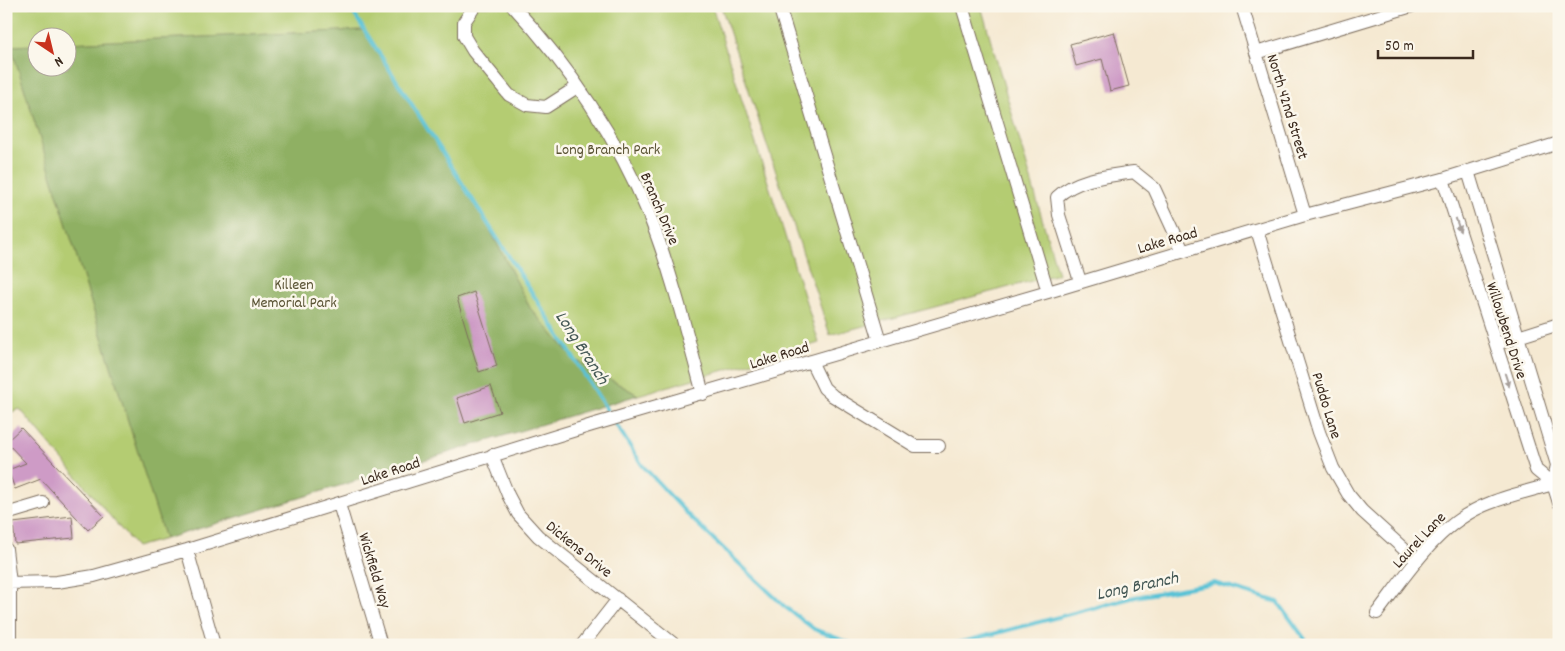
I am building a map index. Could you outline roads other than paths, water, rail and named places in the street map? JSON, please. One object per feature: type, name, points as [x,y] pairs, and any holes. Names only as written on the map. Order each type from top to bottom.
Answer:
[{"type":"street","points":[[475,6],[464,22],[464,36],[473,51],[509,95],[527,105],[546,107],[577,87]]},
{"type":"street","name":"Branch Drive","points":[[512,6],[552,51],[616,148],[648,214],[672,279],[703,394]]},
{"type":"street","points":[[779,6],[880,341]]},
{"type":"street","points":[[962,6],[1048,292]]},
{"type":"street","name":"North 42nd Street","points":[[1242,6],[1305,215]]},
{"type":"street","points":[[1256,53],[1412,6]]},
{"type":"street","name":"Lake Road","points":[[8,583],[57,582],[94,576],[187,550],[642,410],[703,394],[1305,215],[1468,171],[1559,143]]},
{"type":"street","name":"Willowbend Drive","points":[[1468,171],[1557,465],[1553,484],[1559,504]]},
{"type":"street","points":[[1080,281],[1058,215],[1058,197],[1067,188],[1091,179],[1134,172],[1143,178],[1154,188],[1183,251]]},
{"type":"street","name":"Willowbend Drive","points":[[1443,178],[1536,470],[1553,484]]},
{"type":"street","name":"Puddo Lane","points":[[1257,230],[1319,432],[1333,468],[1348,494],[1362,511],[1417,561]]},
{"type":"street","points":[[1496,344],[1559,324]]},
{"type":"street","points":[[811,361],[824,388],[833,396],[915,446],[939,446]]},
{"type":"street","name":"Dickens Drive","points":[[492,455],[518,514],[538,536],[675,645]]},
{"type":"street","name":"Laurel Lane","points":[[1377,613],[1417,561],[1447,528],[1474,510],[1490,503],[1553,484]]},
{"type":"street","points":[[6,514],[43,503]]},
{"type":"street","name":"Wickfield Way","points":[[339,504],[381,645]]},
{"type":"street","points":[[6,549],[10,645]]},
{"type":"street","points":[[187,550],[214,645]]},
{"type":"street","points":[[582,645],[618,599]]},
{"type":"waterway","name":"Long Branch","points":[[349,6],[642,465],[689,516],[785,607],[814,629],[855,645]]},
{"type":"waterway","name":"Long Branch","points":[[951,645],[1135,597],[1214,583],[1278,602],[1309,645]]},
{"type":"park label","name":"Long Branch Park","points":[[608,148]]},
{"type":"park label","name":"Killeen Memorial Park","points":[[294,292]]}]
